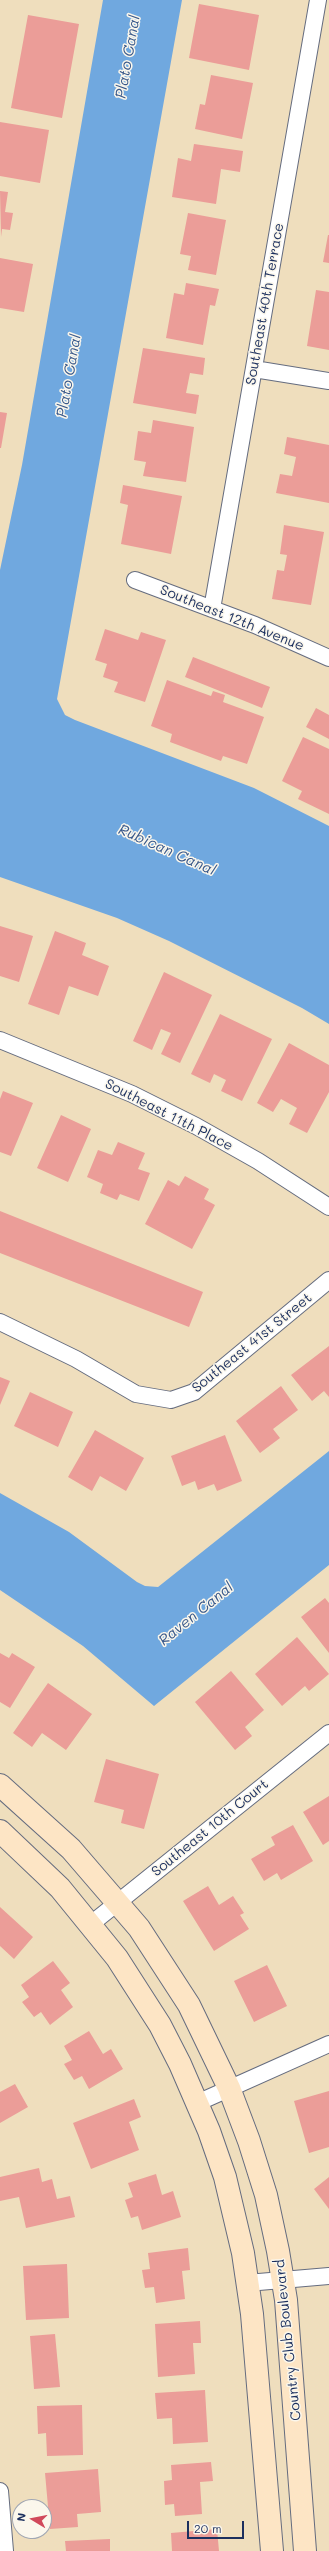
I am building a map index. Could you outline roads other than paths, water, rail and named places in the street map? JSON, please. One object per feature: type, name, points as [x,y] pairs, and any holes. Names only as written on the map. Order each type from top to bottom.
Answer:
[{"type":"main road","name":"Country Club Boulevard","points":[[0,1785],[65,1844],[118,1902],[156,1953],[189,2005],[229,2088],[249,2141],[266,2195],[283,2280],[306,2551]]},
{"type":"main road","points":[[0,1831],[60,1888],[118,1958],[160,2025],[197,2103],[225,2177],[243,2253],[252,2314],[272,2551]]},
{"type":"street","name":"Southeast 40th Terrace","points":[[212,609],[318,0]]},
{"type":"street","points":[[254,369],[329,381]]},
{"type":"street","name":"Southeast 12th Avenue","points":[[135,580],[212,609],[329,658]]},
{"type":"street","name":"Southeast 11th Place","points":[[0,1040],[125,1091],[196,1126],[258,1161],[329,1207]]},
{"type":"street","name":"Southeast 41st Street","points":[[0,1322],[76,1359],[136,1394],[171,1400],[194,1392],[329,1280]]},
{"type":"street","name":"Southeast 10th Court","points":[[91,1924],[329,1733]]},
{"type":"street","points":[[197,2103],[329,2044]]},
{"type":"street","points":[[247,2283],[329,2276]]},
{"type":"street","points":[[0,2491],[5,2551]]},
{"type":"water","points":[[103,0],[182,0],[57,699],[65,715],[75,720],[254,788],[329,826],[329,1024],[302,1008],[169,941],[117,918],[0,877],[0,570],[22,465]]},
{"type":"water","name":"Raven Canal","points":[[329,1451],[329,1565],[154,1706],[83,1646],[0,1590],[0,1493],[69,1532],[137,1582],[145,1586],[158,1587]]},
{"type":"water label","name":"Plato Canal","points":[[128,57]]},
{"type":"water label","name":"Plato Canal","points":[[69,376]]},
{"type":"water label","name":"Rubican Canal","points":[[167,850]]}]
